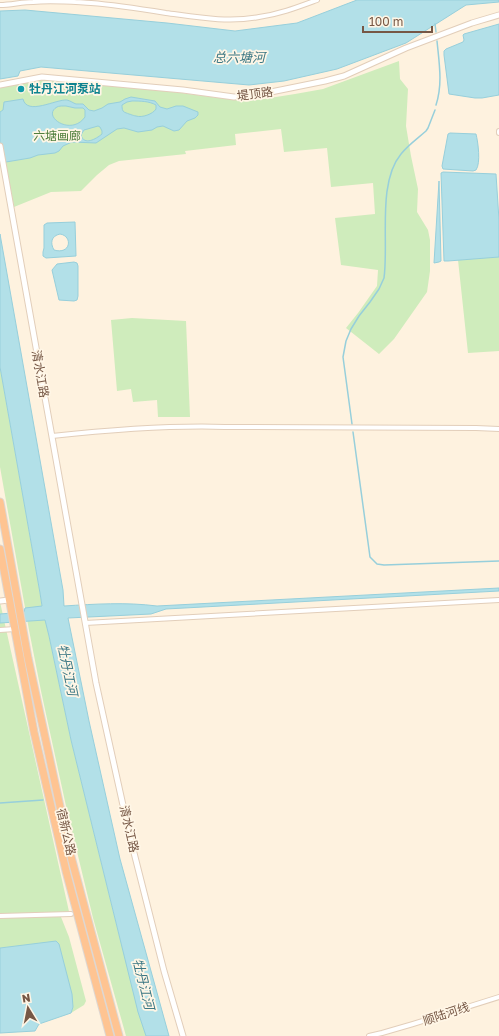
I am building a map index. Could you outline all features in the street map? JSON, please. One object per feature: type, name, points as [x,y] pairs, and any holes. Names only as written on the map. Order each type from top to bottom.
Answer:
[{"type":"highway","name":"宿新公路","points":[[0,502],[30,666],[70,853],[120,1036]]},
{"type":"highway","points":[[0,548],[10,603]]},
{"type":"highway","name":"宿新公路","points":[[10,603],[34,732],[62,855],[110,1036]]},
{"type":"street","points":[[0,5],[34,2],[90,3],[194,17],[240,19],[258,18],[276,14],[317,0]]},
{"type":"street","name":"堤顶路","points":[[0,85],[42,77],[183,90],[234,97],[256,95],[344,76],[414,45],[472,23],[499,15]]},
{"type":"street","name":"清水江路","points":[[0,146],[96,682],[130,837],[164,971],[183,1036]]},
{"type":"street","points":[[52,436],[112,430],[184,426],[232,428],[499,429]]},
{"type":"street","points":[[85,621],[499,600]]},
{"type":"street","points":[[0,601],[10,603]]},
{"type":"street","points":[[0,630],[14,627]]},
{"type":"street","points":[[0,916],[71,914]]},
{"type":"street","name":"顺陆河线","points":[[369,1036],[499,997]]},
{"type":"green space","name":"六塘画廊","points":[[399,61],[400,79],[408,89],[406,126],[418,189],[417,212],[428,230],[430,240],[430,271],[427,292],[394,339],[379,354],[346,328],[377,286],[378,270],[341,265],[335,218],[375,214],[373,183],[331,187],[327,148],[284,152],[281,129],[235,134],[236,145],[185,151],[186,154],[119,161],[109,165],[81,191],[51,192],[14,207],[0,131],[0,87],[43,79],[175,92],[219,98],[257,100],[323,89]]},
{"type":"green space","points":[[499,256],[499,351],[468,353],[458,260]]},
{"type":"green space","points":[[132,318],[186,321],[190,417],[158,417],[157,400],[133,402],[131,389],[117,391],[111,320]]},
{"type":"green space","points":[[0,367],[42,607],[71,740],[119,935],[147,1036],[126,1036],[93,918],[66,806],[29,630],[0,467]]},
{"type":"green space","points":[[0,602],[70,916],[61,917],[69,937],[86,1001],[84,1005],[71,1013],[73,1007],[56,942],[0,948]]},
{"type":"water","name":"总六塘河","points":[[357,0],[499,0],[499,2],[466,5],[406,43],[337,69],[284,81],[249,85],[41,67],[20,71],[18,76],[0,79],[0,11],[25,10],[235,31],[297,23]]},
{"type":"water","points":[[499,24],[499,95],[475,98],[449,94],[444,51],[463,42],[464,34]]},
{"type":"water","points":[[131,97],[155,101],[160,107],[167,109],[176,106],[183,106],[198,112],[198,115],[187,121],[179,130],[174,131],[163,126],[152,130],[138,132],[124,128],[117,129],[96,143],[72,142],[63,146],[55,153],[0,163],[0,112],[3,110],[4,102],[23,99],[26,104],[36,107],[67,100],[76,104],[83,104],[89,110],[94,111],[108,104],[120,102]],"holes":[[[132,101],[150,103],[156,105],[156,109],[150,114],[144,116],[124,112],[122,110],[122,105]],[[59,106],[83,108],[85,110],[85,117],[79,123],[72,125],[60,123],[53,115],[53,111]],[[98,126],[100,127],[102,134],[97,138],[87,141],[81,135],[84,130]]]},
{"type":"water","points":[[448,134],[476,134],[479,158],[478,167],[476,170],[443,169],[442,166]]},
{"type":"water","points":[[441,173],[496,174],[499,220],[499,257],[444,261]]},
{"type":"water","points":[[439,181],[441,261],[434,263]]},
{"type":"water","points":[[75,222],[76,256],[46,258],[43,256],[44,225],[47,223]],"holes":[[[60,234],[64,235],[68,241],[67,248],[60,251],[54,250],[52,245],[53,238]]]},
{"type":"water","name":"牡丹江河","points":[[0,234],[63,590],[64,606],[122,604],[157,606],[499,588],[499,591],[166,609],[151,614],[68,618],[120,859],[169,1036],[146,1036],[138,1012],[71,740],[45,620],[0,623],[0,614],[24,612],[25,608],[42,606],[0,367]]},
{"type":"water","points":[[77,263],[78,266],[77,300],[59,300],[52,270],[57,264]]},
{"type":"water","points":[[56,941],[59,944],[72,994],[73,1007],[71,1013],[39,1024],[35,1031],[0,1033],[0,948]]},
{"type":"waterway","points":[[435,24],[436,32]]},
{"type":"waterway","points":[[436,105],[440,81],[437,41]]},
{"type":"waterway","points":[[352,424],[343,357],[346,341],[351,329],[379,289],[384,278],[386,196],[394,166],[401,154],[426,131],[435,110]]},
{"type":"waterway","points":[[353,432],[370,557],[377,564],[499,561]]},
{"type":"waterway","points":[[0,803],[43,800]]},
{"type":"place","name":"牡丹江河泵站","points":[[21,89]]}]
